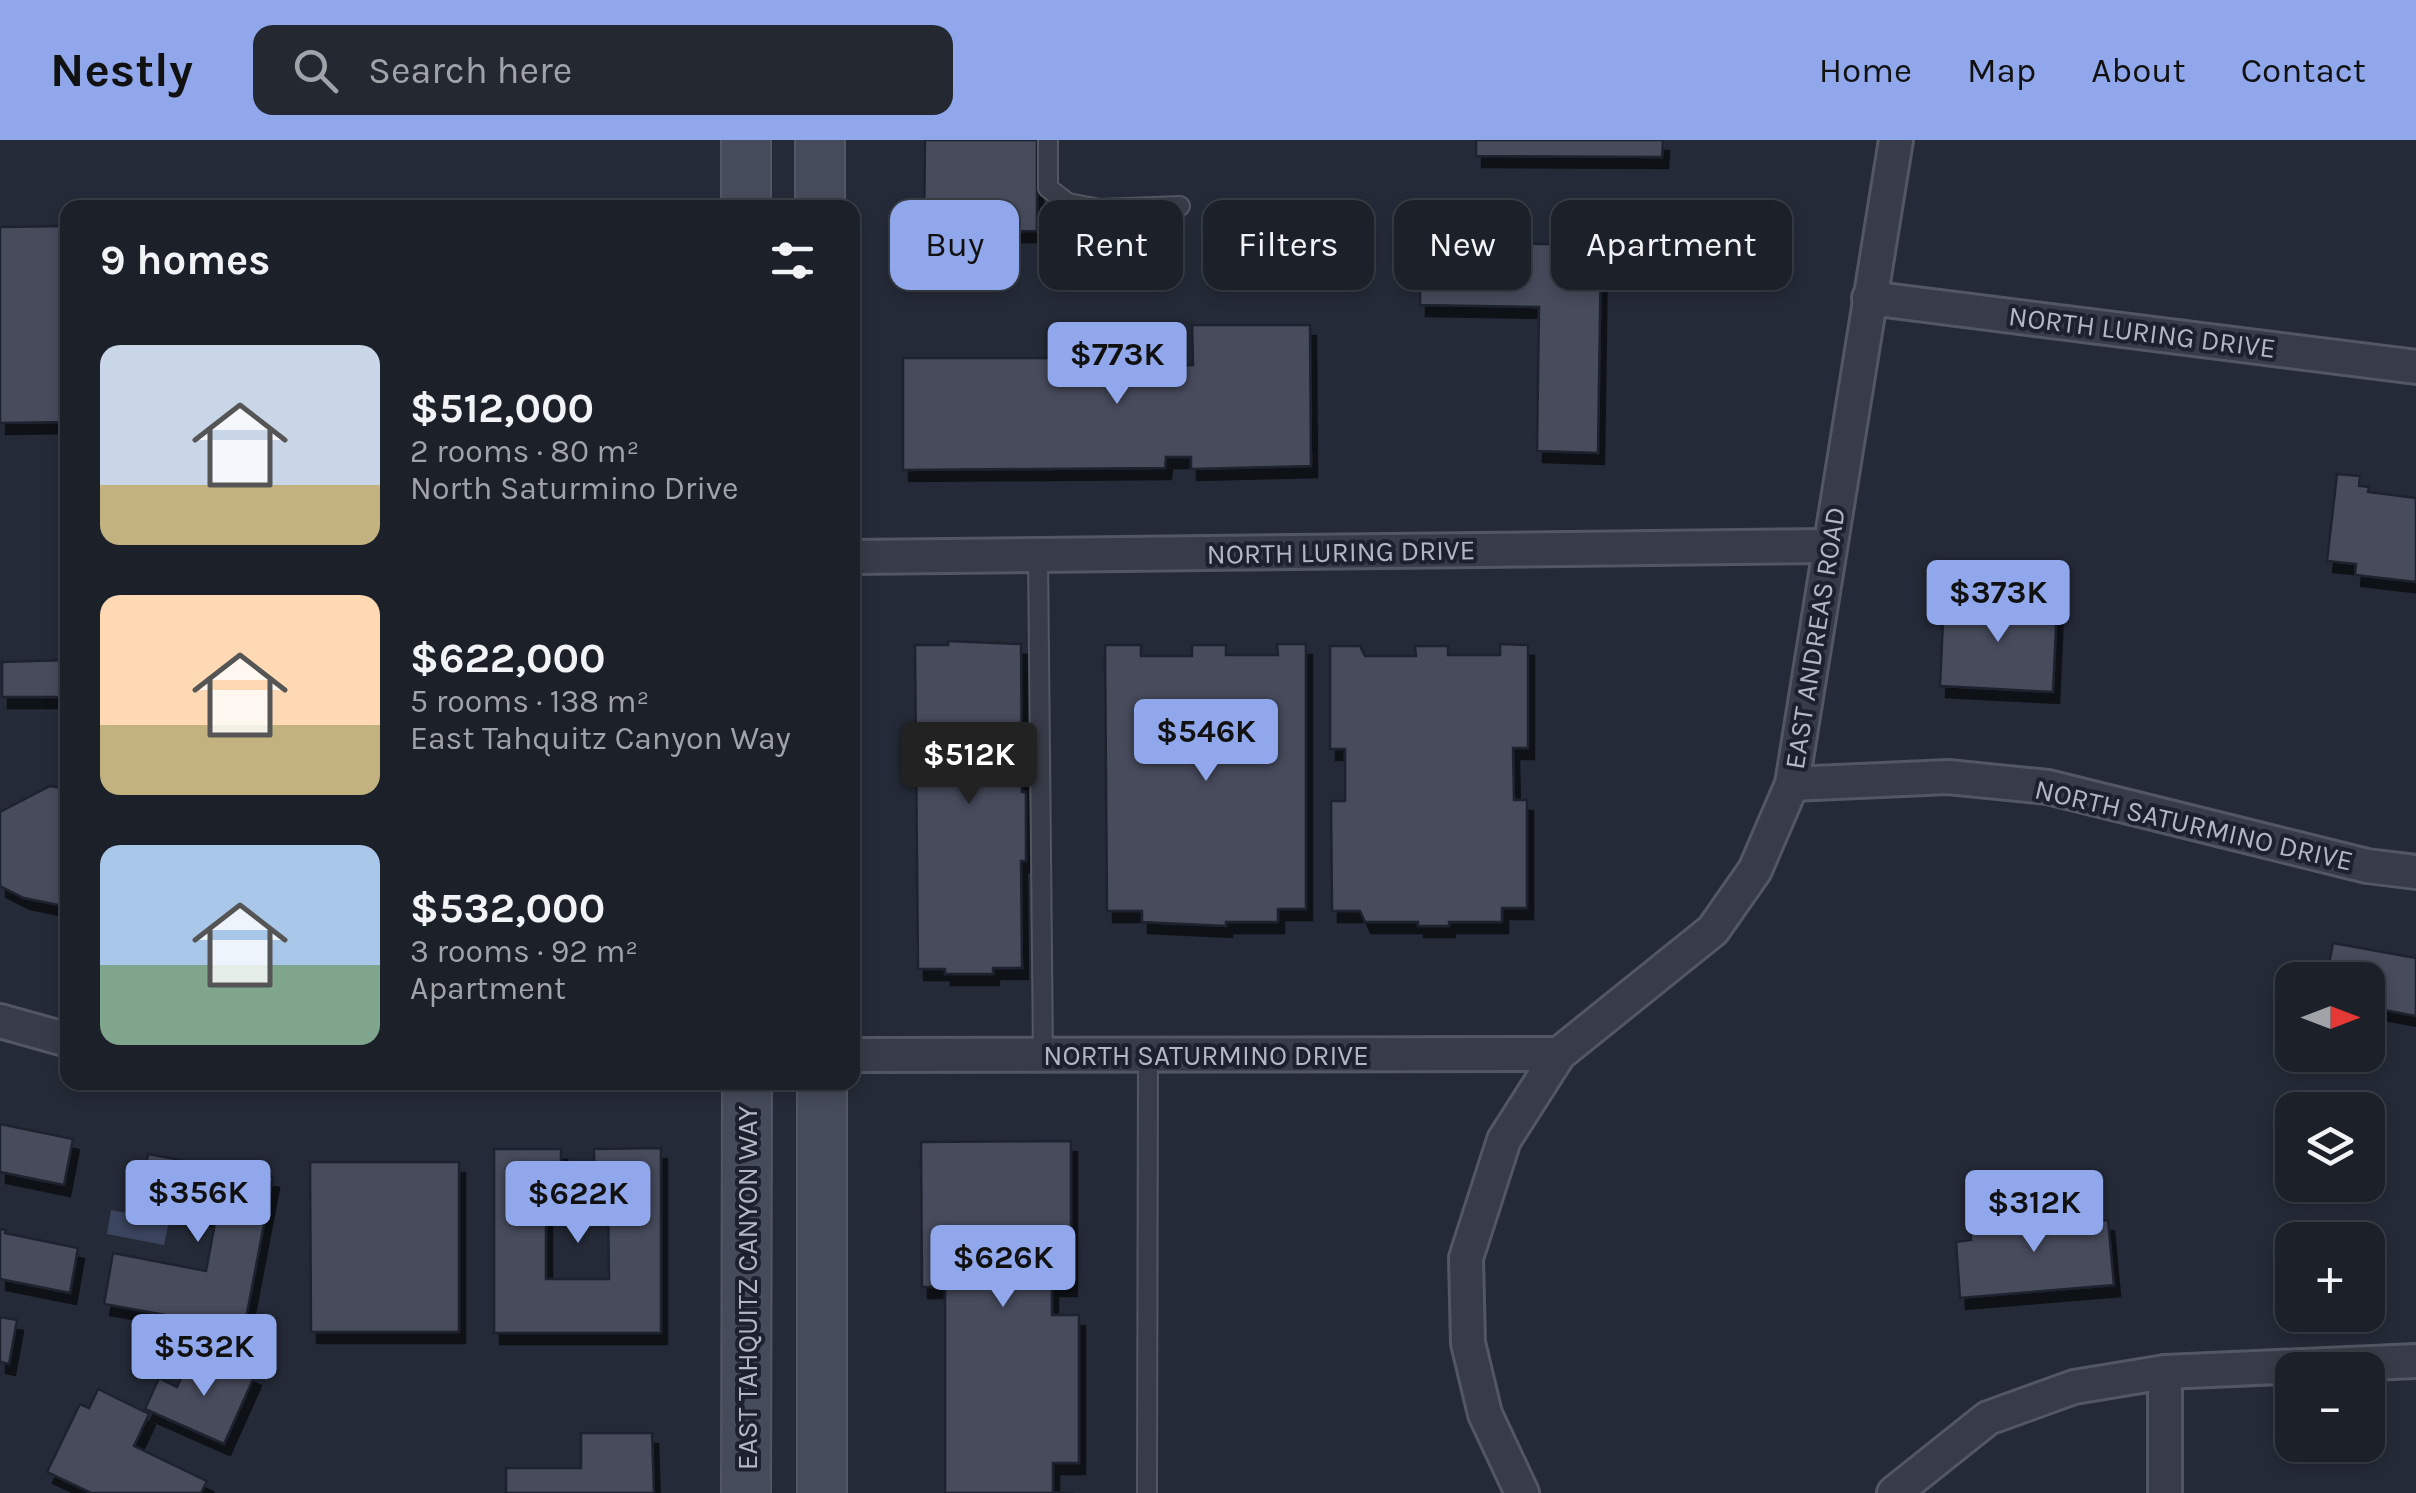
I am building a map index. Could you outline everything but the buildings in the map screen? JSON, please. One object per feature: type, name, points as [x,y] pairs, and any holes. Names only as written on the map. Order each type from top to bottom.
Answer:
[{"type":"main road","points":[[746,140],[746,200]]},
{"type":"main road","points":[[820,140],[820,200]]},
{"type":"main road","name":"EAST TAHQUITZ CANYON WAY","points":[[746,1493],[747,1090]]},
{"type":"main road","points":[[822,1090],[822,1493]]},
{"type":"street","name":"EAST ANDREAS ROAD","points":[[1522,1493],[1485,1414],[1468,1343],[1466,1258],[1504,1140],[1560,1054],[1713,930],[1755,870],[1792,784],[1896,140]]},
{"type":"street","name":"NORTH LURING DRIVE","points":[[1869,298],[2416,367]]},
{"type":"street","name":"NORTH LURING DRIVE","points":[[860,557],[1828,546]]},
{"type":"street","name":"NORTH SATURMINO DRIVE","points":[[1792,784],[1948,777],[2048,787],[2367,866],[2416,872]]},
{"type":"street","points":[[0,1021],[60,1038]]},
{"type":"street","name":"NORTH SATURMINO DRIVE","points":[[860,1056],[1560,1054]]},
{"type":"street","points":[[1894,1493],[1988,1418],[2074,1387],[2165,1372],[2416,1361]]},
{"type":"street","points":[[2165,1372],[2165,1493]]},
{"type":"lane","points":[[1048,140],[1048,188],[1064,200]]},
{"type":"lane","points":[[1038,555],[1042,1056]]},
{"type":"lane","points":[[1146,1493],[1148,1055]]},
{"type":"water","points":[[111,1210],[169,1221],[164,1245],[107,1234]]}]
